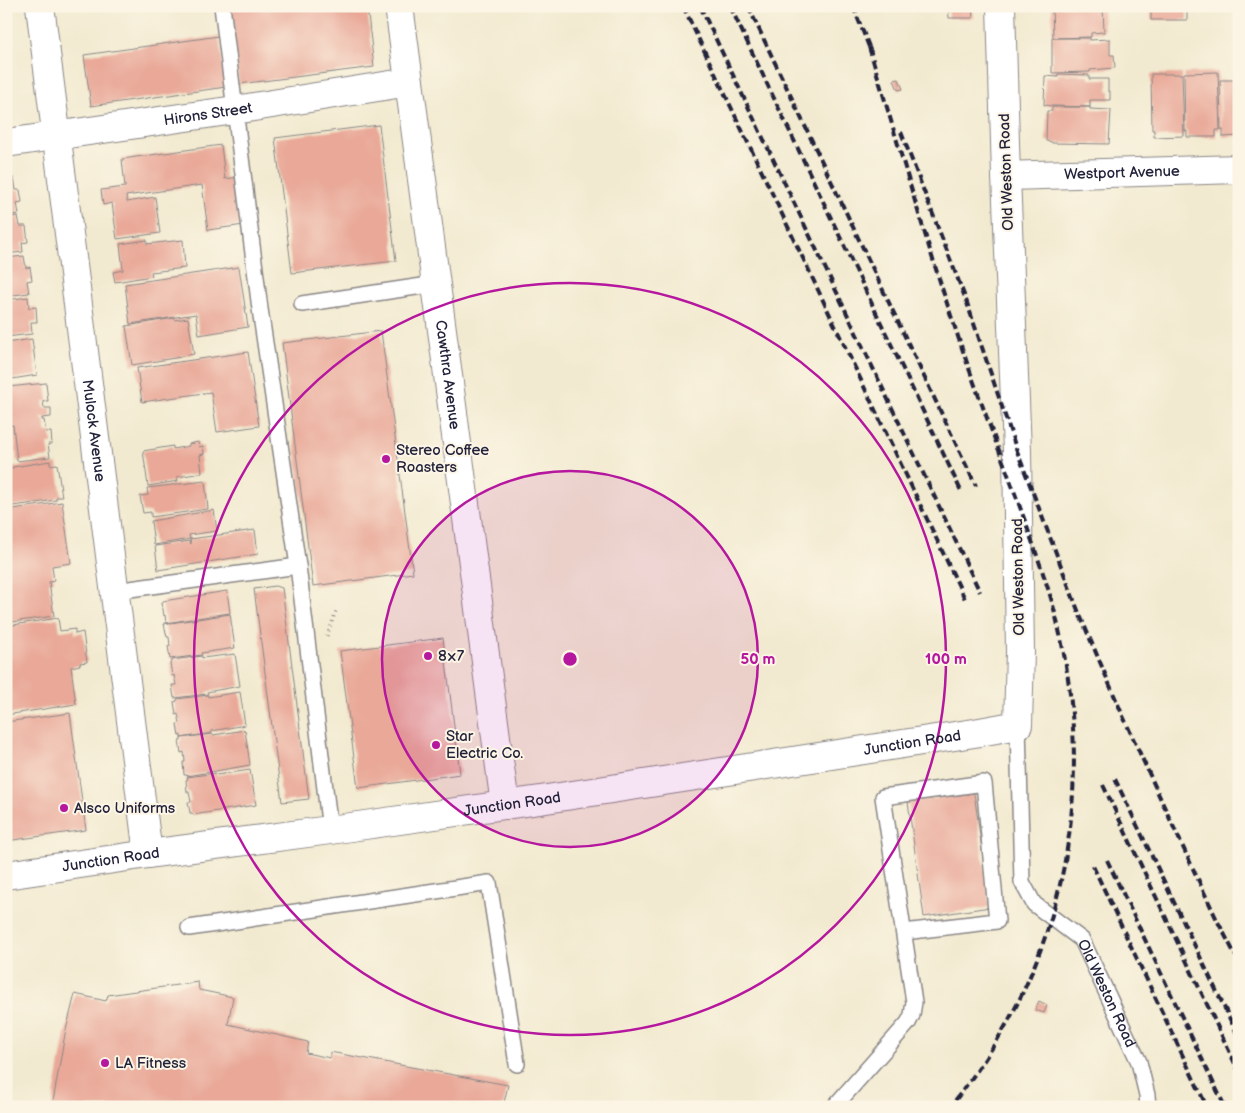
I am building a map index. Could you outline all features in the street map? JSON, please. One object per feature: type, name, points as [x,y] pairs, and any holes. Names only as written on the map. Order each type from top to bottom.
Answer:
[{"type":"street","name":"Mulock Avenue","points":[[40,6],[148,854]]},
{"type":"street","name":"Cawthra Avenue","points":[[399,6],[504,805]]},
{"type":"street","name":"Old Weston Road","points":[[1001,6],[1017,451],[1020,652],[1018,725]]},
{"type":"street","name":"Hirons Street","points":[[6,143],[235,110],[409,82]]},
{"type":"street","name":"Westport Avenue","points":[[1006,176],[1239,170]]},
{"type":"street","name":"Junction Road","points":[[6,876],[148,854],[504,805],[1018,725]]},
{"type":"lane","points":[[222,6],[260,309],[298,566],[330,830]]},
{"type":"lane","points":[[302,304],[436,284]]},
{"type":"lane","points":[[115,591],[298,566]]},
{"type":"lane","name":"Old Weston Road","points":[[1018,725],[1022,882],[1034,904],[1082,940],[1139,1062],[1148,1107]]},
{"type":"lane","points":[[834,1107],[908,1023],[912,1015],[914,1002],[883,797],[984,783],[997,921],[904,932]]},
{"type":"lane","points":[[189,928],[489,884],[517,1064]]},
{"type":"building","points":[[229,6],[367,6],[374,67],[239,84]]},
{"type":"building","points":[[948,6],[972,6],[973,18],[949,18]]},
{"type":"building","points":[[1052,6],[1103,7],[1104,32],[1091,33],[1091,37],[1053,38]]},
{"type":"building","points":[[1151,6],[1187,6],[1187,20],[1151,20]]},
{"type":"building","points":[[219,36],[226,87],[91,106],[84,55]]},
{"type":"building","points":[[1052,38],[1110,39],[1110,55],[1114,55],[1115,68],[1090,70],[1090,72],[1052,73]]},
{"type":"building","points":[[1218,72],[1220,130],[1216,130],[1216,137],[1187,137],[1187,131],[1185,131],[1184,73]]},
{"type":"building","points":[[1236,73],[1239,73],[1239,136],[1223,137],[1223,130],[1221,130],[1220,80],[1236,80]]},
{"type":"building","points":[[1058,74],[1089,75],[1089,79],[1108,79],[1110,100],[1090,100],[1090,107],[1044,105],[1045,76],[1058,77]]},
{"type":"building","points":[[1151,74],[1182,74],[1184,136],[1154,137],[1154,130],[1152,130]]},
{"type":"building","points":[[899,79],[903,89],[898,90],[894,80]]},
{"type":"building","points":[[1052,107],[1090,107],[1090,109],[1111,110],[1109,144],[1052,143],[1046,141],[1047,111],[1052,111]]},
{"type":"building","points":[[379,125],[396,261],[292,273],[275,138]]},
{"type":"building","points":[[221,145],[225,179],[238,177],[244,225],[208,230],[202,185],[126,196],[127,202],[155,197],[160,233],[117,239],[112,203],[103,205],[101,190],[125,187],[122,159]]},
{"type":"building","points":[[14,178],[16,190],[20,190],[22,202],[17,203],[19,214],[6,216],[6,179]]},
{"type":"building","points":[[18,216],[20,226],[26,226],[28,242],[22,243],[23,252],[6,254],[6,217]]},
{"type":"building","points":[[147,240],[147,244],[183,240],[185,268],[151,272],[152,276],[115,282],[113,272],[123,270],[120,244]]},
{"type":"building","points":[[24,256],[26,268],[30,267],[32,280],[27,281],[29,293],[6,296],[6,258]]},
{"type":"building","points":[[239,267],[248,327],[199,335],[196,314],[130,324],[125,284]]},
{"type":"building","points":[[28,297],[29,308],[36,307],[37,322],[31,322],[32,334],[6,337],[6,300]]},
{"type":"building","points":[[174,318],[175,320],[188,318],[194,354],[132,365],[126,326]]},
{"type":"building","points":[[381,331],[413,573],[313,586],[282,343]]},
{"type":"building","points":[[32,339],[37,375],[6,380],[6,343]]},
{"type":"building","points":[[248,352],[259,426],[217,432],[211,392],[142,402],[137,368]]},
{"type":"building","points":[[46,383],[48,401],[43,401],[44,408],[51,408],[51,417],[42,418],[42,420],[44,420],[46,432],[51,432],[52,444],[48,444],[50,457],[17,461],[13,425],[6,426],[6,391],[9,390],[8,387]]},
{"type":"building","points":[[198,442],[199,447],[203,446],[204,454],[200,455],[202,473],[177,477],[178,481],[148,486],[143,451],[173,446],[173,449]]},
{"type":"building","points":[[50,461],[50,465],[57,464],[62,497],[56,497],[56,500],[6,507],[6,469]]},
{"type":"building","points":[[205,481],[208,509],[151,517],[151,512],[143,513],[140,496],[148,495],[147,488]]},
{"type":"building","points":[[62,502],[71,563],[52,566],[54,581],[49,582],[54,616],[6,623],[6,510]]},
{"type":"building","points":[[214,510],[217,531],[189,535],[190,539],[154,545],[151,521]]},
{"type":"building","points":[[255,530],[258,554],[158,570],[155,546],[190,541],[191,544],[190,539]]},
{"type":"building","points":[[275,586],[282,588],[309,799],[282,802],[254,589]]},
{"type":"building","points":[[227,591],[230,613],[166,623],[163,601]]},
{"type":"building","points":[[230,614],[235,648],[170,659],[169,637],[167,637],[164,624]]},
{"type":"building","points":[[58,618],[60,631],[75,629],[75,634],[83,632],[87,662],[71,667],[76,704],[6,715],[6,626]]},
{"type":"building","points":[[443,638],[460,774],[358,788],[340,651]]},
{"type":"building","points":[[235,654],[240,686],[207,692],[208,694],[174,698],[172,685],[176,685],[174,675],[172,676],[170,663],[172,660]]},
{"type":"building","points":[[240,692],[245,725],[212,731],[212,733],[181,738],[181,735],[179,736],[177,724],[180,723],[178,714],[176,715],[174,702],[177,699]]},
{"type":"building","points":[[70,713],[86,830],[6,841],[6,722]]},
{"type":"building","points":[[245,730],[250,765],[184,775],[184,752],[181,753],[179,741],[181,741],[181,738]]},
{"type":"building","points":[[250,770],[256,805],[193,815],[190,813],[188,802],[191,802],[189,792],[187,792],[187,777]]},
{"type":"building","points":[[974,793],[990,907],[924,917],[908,802]]},
{"type":"building","points":[[198,982],[199,990],[233,997],[228,1024],[308,1042],[306,1053],[330,1058],[330,1052],[508,1085],[503,1107],[52,1107],[65,1034],[75,994],[106,1001],[108,995]]},
{"type":"building","points":[[1039,1001],[1047,1005],[1044,1013],[1035,1010]]},
{"type":"railway","points":[[683,6],[965,599]]},
{"type":"railway","points":[[700,6],[980,592]]},
{"type":"railway","points":[[730,6],[962,493]]},
{"type":"railway","points":[[748,6],[976,486]]},
{"type":"railway","points":[[853,6],[871,52]]},
{"type":"railway","points":[[869,47],[951,316],[1025,520],[1051,598],[1067,675],[1072,720],[1074,764],[1072,809],[1057,897],[1044,941],[1027,983],[1002,1032],[983,1063],[950,1107]]},
{"type":"railway","points":[[901,132],[966,300],[1017,451],[1079,613],[1168,815],[1218,922],[1239,962]]},
{"type":"railway","points":[[1115,779],[1239,1038]]},
{"type":"railway","points":[[1103,785],[1239,1072]]},
{"type":"railway","points":[[1107,860],[1225,1107]]},
{"type":"railway","points":[[1093,866],[1207,1107]]},
{"type":"place","name":"Stereo Coffee Roasters","points":[[386,459]]},
{"type":"place","name":"8×7","points":[[428,656]]},
{"type":"place","name":"Star Electric Co.","points":[[436,745]]},
{"type":"place","name":"Alsco Uniforms","points":[[64,808]]},
{"type":"place","name":"LA Fitness","points":[[105,1063]]}]
